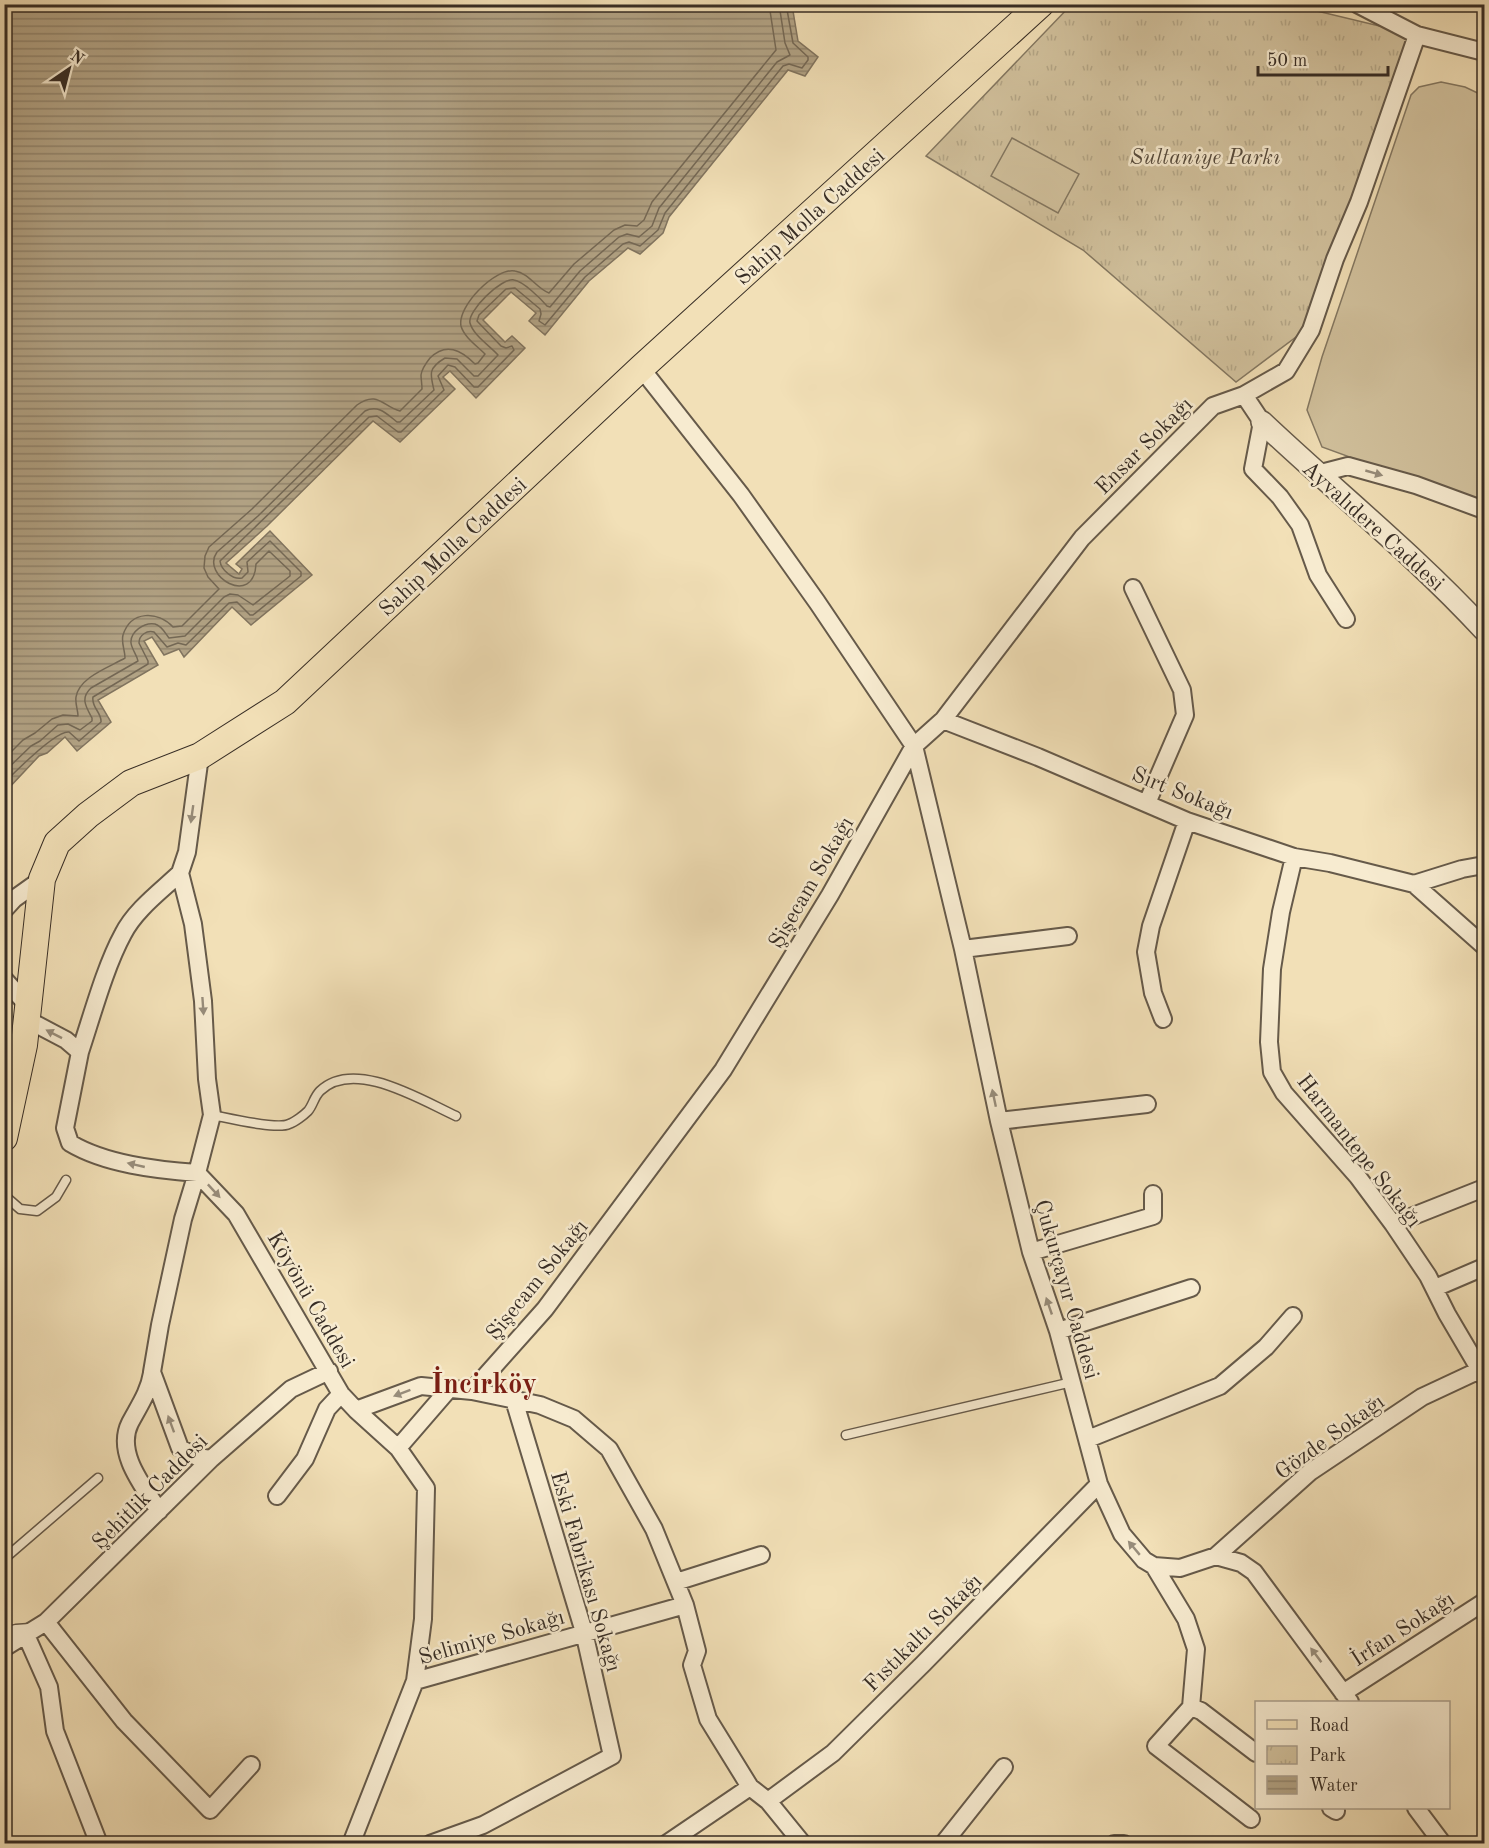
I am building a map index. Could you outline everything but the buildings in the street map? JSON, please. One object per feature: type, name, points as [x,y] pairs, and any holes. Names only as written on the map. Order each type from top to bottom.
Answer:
[{"type":"main road","name":"Sahip Molla Caddesi","points":[[4,1138],[28,1014],[42,879],[57,843],[88,815],[131,783],[200,756],[285,702],[641,368],[1041,4]]},
{"type":"street","points":[[1358,4],[1417,35],[1485,52]]},
{"type":"street","name":"Ensar Sokağı","points":[[914,746],[943,720],[1082,538],[1213,406],[1244,395],[1286,371],[1311,330],[1335,259],[1359,202],[1417,35]]},
{"type":"street","points":[[641,368],[741,495],[817,602],[914,746]]},
{"type":"street","points":[[1244,395],[1262,422],[1253,469],[1280,497],[1300,525],[1318,575],[1346,619]]},
{"type":"street","name":"Ayvalıdere Caddesi","points":[[1262,422],[1317,474],[1370,519],[1485,630]]},
{"type":"street","points":[[1317,474],[1348,466],[1416,485],[1485,510]]},
{"type":"street","points":[[1133,588],[1182,690],[1185,715],[1147,803]]},
{"type":"street","points":[[1457,601],[1485,613]]},
{"type":"street","name":"Sırt Sokağı","points":[[943,720],[1038,757],[1187,821],[1294,857],[1330,863],[1414,884]]},
{"type":"street","name":"Çukurçayır Caddesi","points":[[914,746],[963,949],[999,1121],[1031,1252],[1058,1331],[1099,1484],[1122,1534],[1144,1560],[1154,1566],[1186,1619],[1196,1649],[1191,1707]]},
{"type":"street","name":"Şişecam Sokağı","points":[[472,1391],[545,1309],[723,1070],[830,895],[914,746]]},
{"type":"street","points":[[197,1173],[160,1170],[86,1153],[70,1143],[65,1128],[80,1052],[112,957],[123,933],[144,907],[180,873],[187,852],[200,756]]},
{"type":"street","points":[[1163,1019],[1153,993],[1146,952],[1151,926],[1187,821]]},
{"type":"street","name":"Harmantepe Sokağı","points":[[1294,857],[1281,912],[1272,969],[1269,1042],[1272,1072],[1284,1093],[1358,1177],[1393,1224],[1435,1288],[1447,1314],[1483,1372]]},
{"type":"street","points":[[1414,884],[1462,869],[1485,865]]},
{"type":"street","points":[[159,1511],[128,1459],[126,1443],[129,1426],[149,1389],[183,1220],[212,1115],[207,1079],[203,1001],[193,924],[180,873]]},
{"type":"street","points":[[4,910],[42,879]]},
{"type":"street","points":[[1414,884],[1485,946]]},
{"type":"street","points":[[963,949],[1068,936]]},
{"type":"street","points":[[4,979],[28,1014],[80,1052]]},
{"type":"street","points":[[999,1121],[1147,1104]]},
{"type":"street","name":"Köyönü Caddesi","points":[[197,1173],[236,1214],[341,1394],[398,1448],[426,1488],[423,1619],[415,1681],[351,1844]]},
{"type":"street","points":[[1393,1224],[1485,1188]]},
{"type":"street","points":[[1031,1252],[1153,1216],[1154,1194]]},
{"type":"street","points":[[1435,1288],[1485,1267]]},
{"type":"street","points":[[1058,1331],[1191,1288]]},
{"type":"street","points":[[1088,1439],[1220,1386],[1266,1347],[1293,1316]]},
{"type":"street","name":"Şehitlik Caddesi","points":[[4,1647],[36,1628],[210,1459],[291,1389],[329,1371]]},
{"type":"street","points":[[152,1372],[180,1448],[197,1457],[210,1459]]},
{"type":"street","name":"Gözde Sokağı","points":[[1216,1556],[1310,1472],[1422,1397],[1483,1372]]},
{"type":"street","points":[[356,1410],[421,1386],[472,1391],[540,1405],[574,1419],[609,1449],[654,1529],[685,1605],[697,1651],[692,1665],[708,1719],[750,1787],[768,1801],[803,1844]]},
{"type":"street","points":[[398,1448],[449,1389]]},
{"type":"street","points":[[277,1496],[305,1459],[327,1409],[341,1394]]},
{"type":"street","name":"Eski Fabrikası Sokağı","points":[[429,1844],[483,1824],[612,1756],[584,1632],[514,1400]]},
{"type":"street","name":"Fıstıkaltı Sokağı","points":[[768,1801],[833,1753],[1099,1484]]},
{"type":"street","points":[[676,1582],[761,1555]]},
{"type":"street","points":[[1154,1566],[1180,1568],[1216,1556],[1242,1563],[1254,1572],[1347,1698]]},
{"type":"street","name":"İrfan Sokağı","points":[[1347,1698],[1485,1602]]},
{"type":"street","name":"Selimiye Sokağı","points":[[415,1681],[685,1605]]},
{"type":"street","points":[[36,1628],[210,1810],[251,1765]]},
{"type":"street","points":[[36,1628],[49,1687],[55,1731],[99,1844]]},
{"type":"street","points":[[1251,1819],[1156,1746],[1191,1707],[1255,1751]]},
{"type":"street","points":[[943,1844],[1004,1767]]},
{"type":"street","points":[[666,1844],[750,1787]]},
{"type":"street","points":[[1417,1809],[1443,1844]]},
{"type":"street","points":[[1113,1844],[1124,1844]]},
{"type":"lane","points":[[212,1115],[265,1124],[288,1125],[308,1111],[319,1092],[335,1081],[350,1079],[384,1083],[456,1116]]},
{"type":"lane","points":[[4,1195],[21,1209],[36,1211],[56,1197],[66,1180]]},
{"type":"lane","points":[[846,1435],[1072,1382]]},
{"type":"lane","points":[[4,1559],[98,1478]]},
{"type":"lane","points":[[4,1632],[36,1628]]},
{"type":"green space","name":"Sultaniye Parkı","points":[[1071,5],[1292,5],[1417,35],[1300,334],[1236,382],[1083,250],[926,156]]},
{"type":"green space","points":[[1441,82],[1465,87],[1484,96],[1484,506],[1322,447],[1307,410],[1322,357],[1411,95],[1419,87]]},
{"type":"green space","points":[[1012,138],[1079,174],[1058,213],[991,176]]},
{"type":"water","points":[[5,4],[792,5],[798,41],[818,57],[805,76],[788,70],[669,217],[663,233],[640,254],[628,248],[589,281],[545,335],[529,321],[536,313],[511,292],[483,320],[505,342],[512,336],[525,348],[476,398],[450,371],[443,377],[455,389],[400,442],[373,421],[267,526],[226,563],[239,574],[242,569],[236,564],[270,531],[312,575],[251,625],[232,607],[184,657],[179,649],[164,655],[152,637],[144,641],[158,665],[98,700],[111,722],[77,751],[65,737],[47,753],[39,756],[5,792]]},
{"type":"district","name":"İncirköy","points":[[484,1383]]}]
